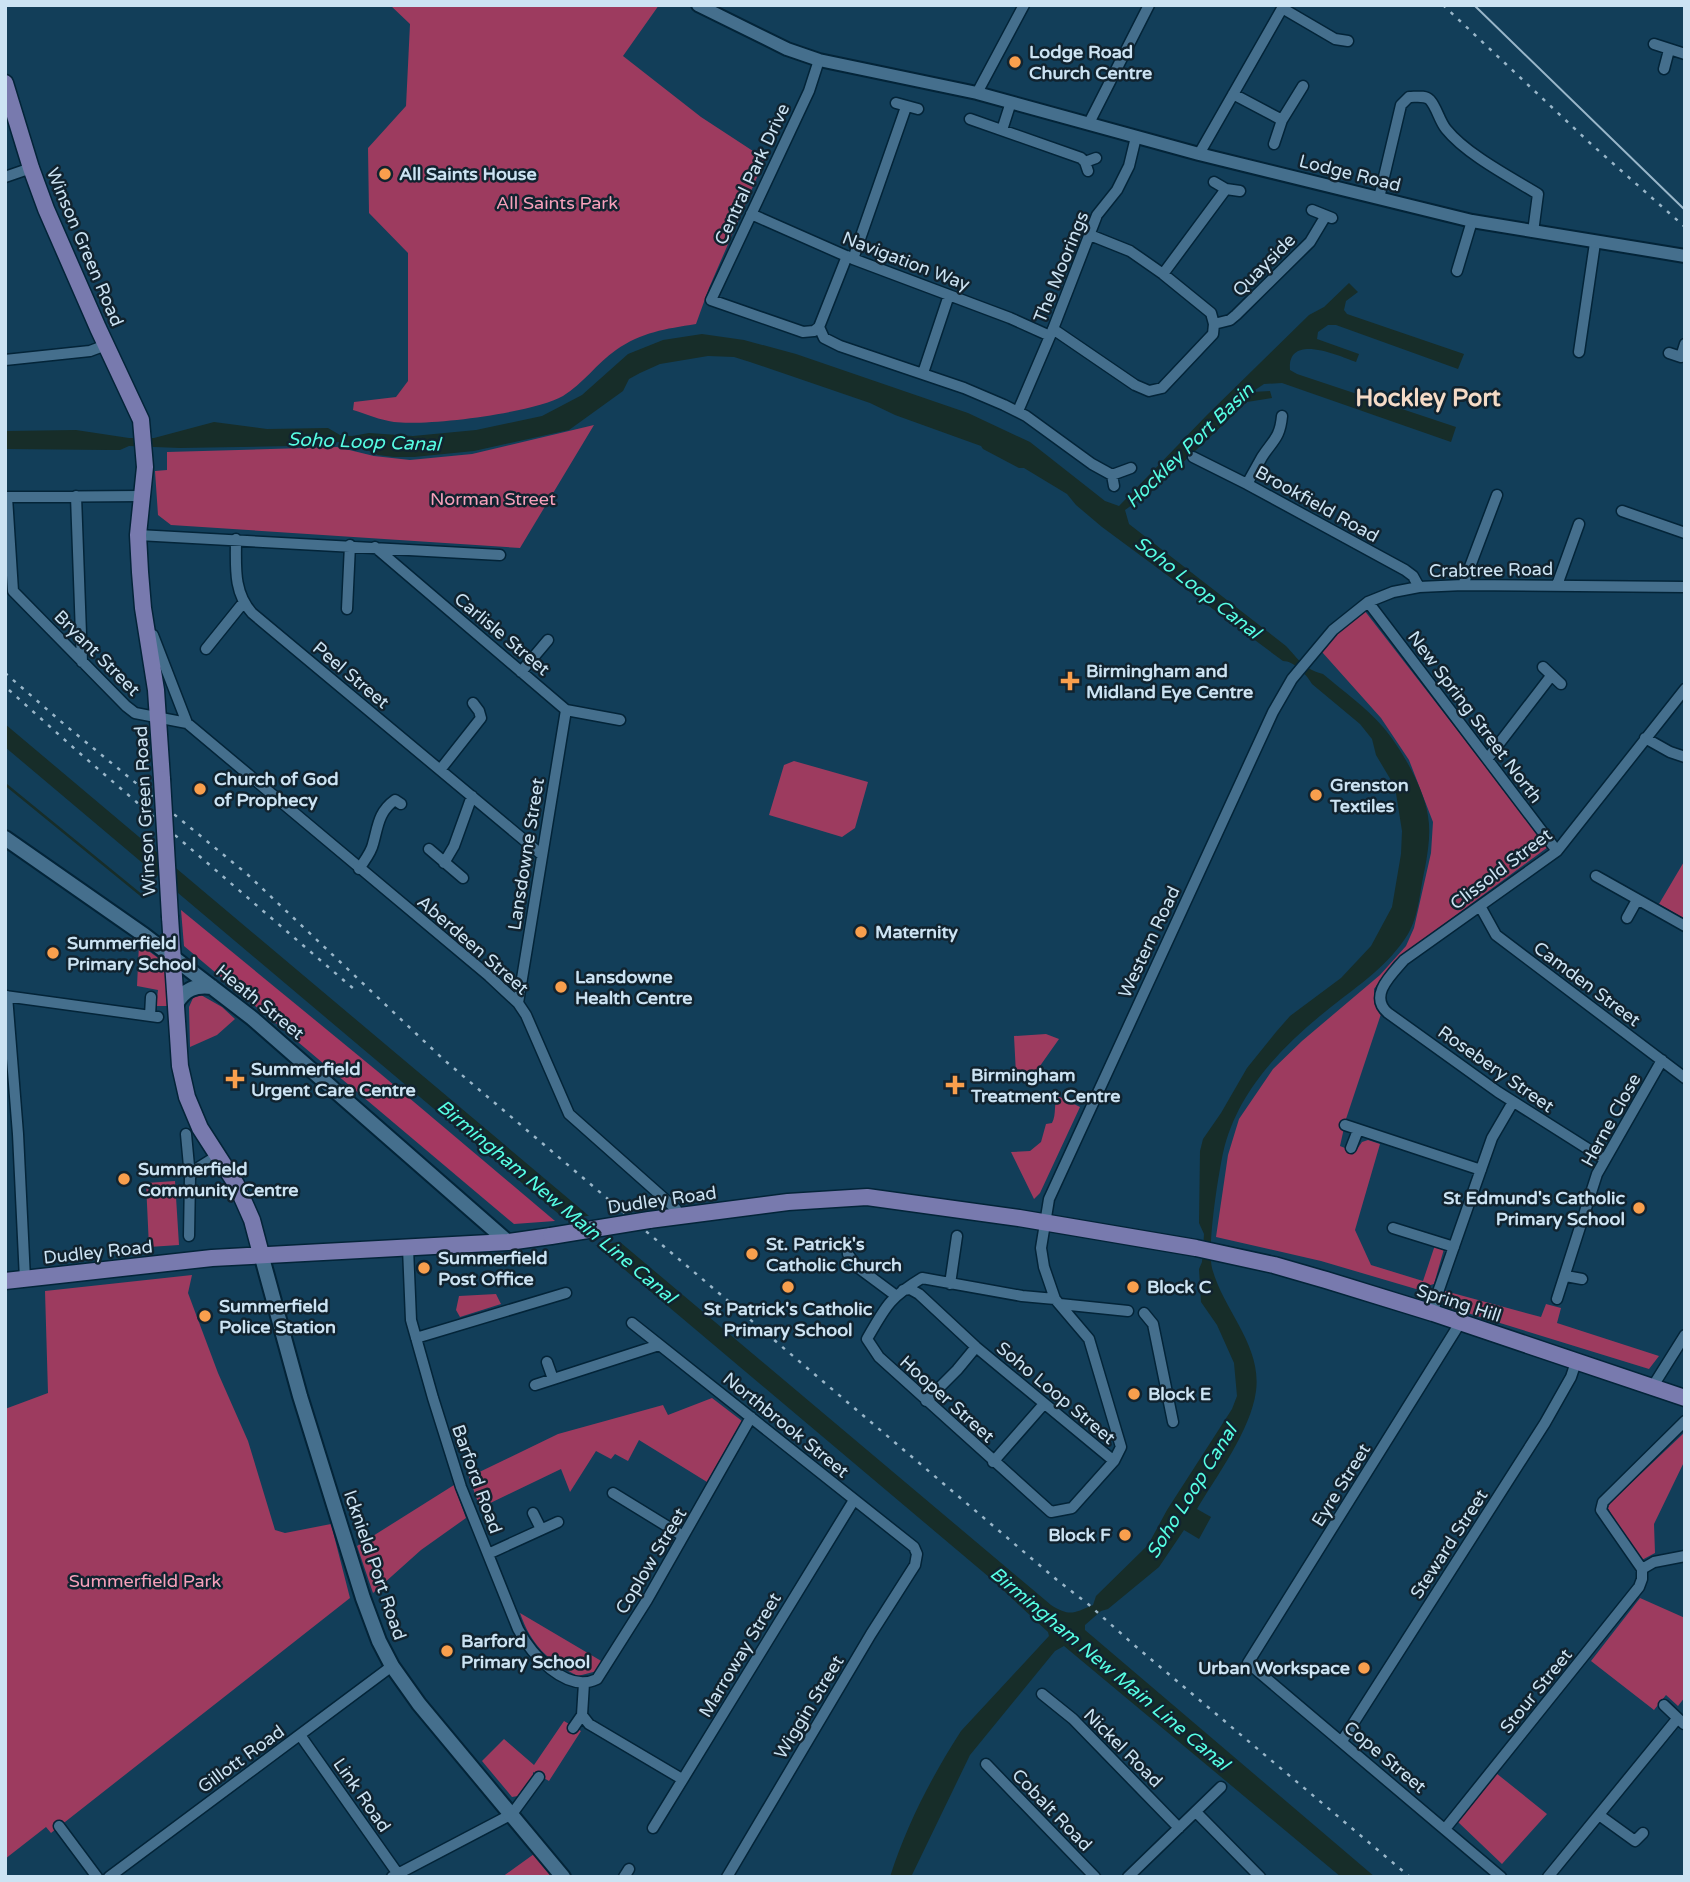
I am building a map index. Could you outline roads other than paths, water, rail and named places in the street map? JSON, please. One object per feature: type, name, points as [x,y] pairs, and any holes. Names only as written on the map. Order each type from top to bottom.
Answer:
[{"type":"main road","name":"Winson Green Road","points":[[5,83],[46,209],[141,423],[144,458],[138,535],[143,608],[158,717],[180,1066],[187,1097],[200,1128],[236,1184],[252,1220],[261,1254]]},
{"type":"main road","name":"Heath Street","points":[[5,838],[123,920],[252,1018],[508,1242]]},
{"type":"main road","points":[[176,1004],[182,994],[190,989],[212,987]]},
{"type":"main road","name":"Dudley Road","points":[[5,1281],[261,1254],[508,1242],[788,1202],[867,1197],[1044,1222],[1196,1248]]},
{"type":"main road","name":"Spring Hill","points":[[1196,1248],[1287,1269],[1433,1314],[1685,1398]]},
{"type":"main road","name":"Icknield Port Road","points":[[261,1254],[300,1396],[363,1598],[391,1666],[419,1704],[563,1877]]},
{"type":"street","name":"Lodge Road","points":[[698,5],[720,10],[787,49],[819,60],[977,93],[1199,154],[1472,221],[1685,256]]},
{"type":"street","points":[[977,93],[1024,5]]},
{"type":"street","points":[[1089,123],[1149,5]]},
{"type":"street","points":[[1199,154],[1283,7],[1335,38],[1348,41]]},
{"type":"street","points":[[1654,44],[1685,54]]},
{"type":"street","points":[[1664,69],[1670,50]]},
{"type":"street","name":"Central Park Drive","points":[[819,60],[809,91],[712,300],[803,332],[814,331],[819,327]]},
{"type":"street","points":[[1274,144],[1282,120],[1303,86]]},
{"type":"street","points":[[1233,94],[1282,120]]},
{"type":"street","points":[[1379,198],[1401,105],[1409,97],[1425,97],[1430,100],[1444,127],[1460,144],[1502,171],[1515,183],[1538,194],[1533,232]]},
{"type":"street","points":[[1002,130],[1011,102]]},
{"type":"street","points":[[918,109],[901,105],[850,257],[819,327],[824,338],[840,346],[964,388],[1018,411],[1113,480],[1130,468]]},
{"type":"street","points":[[970,119],[1081,158],[1087,167],[1096,158]]},
{"type":"street","name":"The Moorings","points":[[1018,411],[1052,333],[1097,215],[1117,190],[1129,166],[1136,137]]},
{"type":"street","points":[[5,177],[31,168]]},
{"type":"street","points":[[1214,182],[1226,189],[1240,191]]},
{"type":"street","points":[[1163,274],[1226,189]]},
{"type":"street","name":"Quayside","points":[[1214,324],[1230,320],[1236,315],[1310,242],[1329,218],[1312,210]]},
{"type":"street","name":"Navigation Way","points":[[751,214],[850,257],[1052,333],[1149,391],[1162,387],[1209,340],[1214,324]]},
{"type":"street","points":[[1457,271],[1472,221]]},
{"type":"street","points":[[1090,235],[1130,251],[1163,274],[1207,309],[1214,324]]},
{"type":"street","points":[[1579,352],[1595,243]]},
{"type":"street","points":[[923,373],[948,295]]},
{"type":"street","points":[[1669,353],[1681,357],[1685,344]]},
{"type":"street","points":[[5,360],[90,351],[106,345]]},
{"type":"street","points":[[1247,484],[1263,454],[1279,443],[1282,416]]},
{"type":"street","name":"Brookfield Road","points":[[1193,457],[1405,570],[1413,576],[1419,587]]},
{"type":"street","points":[[1463,585],[1497,495]]},
{"type":"street","points":[[82,662],[76,496],[141,496]]},
{"type":"street","name":"Bryant Street","points":[[76,496],[7,497],[10,577],[13,591],[126,706],[135,713],[158,717]]},
{"type":"street","points":[[1622,511],[1685,533]]},
{"type":"street","points":[[1557,585],[1577,528],[1587,536]]},
{"type":"street","points":[[138,535],[500,555]]},
{"type":"street","points":[[206,649],[243,603],[238,589],[236,539]]},
{"type":"street","points":[[347,609],[350,545]]},
{"type":"street","name":"Carlisle Street","points":[[375,547],[566,710],[620,720]]},
{"type":"street","name":"Crabtree Road","points":[[1318,647],[1333,629],[1368,602],[1393,592],[1419,587],[1685,587]]},
{"type":"street","name":"New Spring Street North","points":[[1368,602],[1557,851]]},
{"type":"street","name":"Peel Street","points":[[243,603],[542,855]]},
{"type":"street","points":[[143,608],[187,723]]},
{"type":"street","points":[[521,672],[548,640]]},
{"type":"street","name":"Western Road","points":[[1057,1302],[1044,1268],[1041,1248],[1049,1199],[1273,712],[1292,679],[1318,647]]},
{"type":"street","points":[[1543,667],[1561,684]]},
{"type":"street","points":[[1488,758],[1551,676]]},
{"type":"street","name":"Clissold Street","points":[[1379,996],[1386,981],[1404,960],[1557,851],[1685,689]]},
{"type":"street","points":[[440,770],[481,718],[473,703]]},
{"type":"street","name":"Lansdowne Street","points":[[518,1003],[566,710]]},
{"type":"street","name":"Aberdeen Street","points":[[158,717],[187,723],[518,1003],[526,1015],[569,1114],[638,1173],[676,1209],[679,1216]]},
{"type":"street","points":[[1645,738],[1685,757]]},
{"type":"street","points":[[444,863],[454,846],[472,796]]},
{"type":"street","points":[[359,869],[373,847],[376,826],[383,811],[395,800],[401,804]]},
{"type":"street","points":[[429,849],[463,878]]},
{"type":"street","points":[[1596,876],[1685,926]]},
{"type":"street","points":[[1628,918],[1637,900]]},
{"type":"street","name":"Camden Street","points":[[1480,906],[1496,935],[1685,1078]]},
{"type":"street","points":[[25,1279],[18,1134],[6,996],[154,1016],[151,997]]},
{"type":"street","name":"Rosebery Street","points":[[1379,996],[1381,1007],[1454,1060],[1513,1102],[1604,1159]]},
{"type":"street","name":"Herne Close","points":[[1557,1299],[1597,1174],[1662,1060]]},
{"type":"street","points":[[1433,1314],[1492,1138],[1513,1102]]},
{"type":"street","points":[[1345,1125],[1480,1170]]},
{"type":"street","points":[[1351,1148],[1358,1130]]},
{"type":"street","points":[[186,1133],[190,1177],[189,1236]]},
{"type":"street","points":[[190,1177],[193,1171],[217,1156]]},
{"type":"street","points":[[1393,1228],[1454,1247]]},
{"type":"street","points":[[950,1284],[957,1236]]},
{"type":"street","points":[[847,1242],[848,1254],[856,1266],[899,1292],[922,1278],[1057,1302],[1128,1311]]},
{"type":"street","name":"Barford Road","points":[[408,1248],[411,1320],[416,1338],[461,1487],[517,1629],[527,1646],[544,1664],[577,1683],[584,1683]]},
{"type":"street","points":[[1566,1276],[1582,1279]]},
{"type":"street","name":"Soho Loop Street","points":[[899,1292],[910,1289],[919,1294],[975,1347],[1114,1461],[1121,1447],[1089,1339],[1057,1302]]},
{"type":"street","name":"Hooper Street","points":[[899,1292],[867,1339],[879,1357],[1051,1512],[1072,1508],[1114,1461]]},
{"type":"street","points":[[416,1338],[566,1293]]},
{"type":"street","points":[[1143,1313],[1153,1324],[1173,1422]]},
{"type":"street","name":"Northbrook Street","points":[[632,1322],[914,1548],[917,1554]]},
{"type":"street","name":"Eyre Street","points":[[1248,1663],[1460,1323]]},
{"type":"street","points":[[1653,1386],[1685,1335]]},
{"type":"street","points":[[535,1385],[659,1345]]},
{"type":"street","points":[[926,1402],[975,1347]]},
{"type":"street","points":[[547,1362],[552,1380]]},
{"type":"street","name":"Steward Street","points":[[1342,1741],[1545,1423],[1571,1377],[1576,1362]]},
{"type":"street","points":[[993,1462],[1044,1405]]},
{"type":"street","name":"Coplow Street","points":[[584,1683],[597,1679],[647,1600],[751,1417]]},
{"type":"street","points":[[1685,1421],[1603,1502],[1601,1510],[1642,1569],[1654,1562],[1685,1556]]},
{"type":"street","points":[[613,1493],[683,1536]]},
{"type":"street","name":"Marroway Street","points":[[653,1828],[853,1500]]},
{"type":"street","points":[[533,1513],[541,1529]]},
{"type":"street","points":[[488,1554],[558,1521]]},
{"type":"street","name":"Wiggin Street","points":[[727,1877],[915,1565],[917,1554]]},
{"type":"street","name":"Stour Street","points":[[1445,1829],[1639,1587],[1642,1569]]},
{"type":"street","name":"Cope Street","points":[[1248,1663],[1501,1877]]},
{"type":"street","name":"Gillott Road","points":[[108,1877],[391,1666]]},
{"type":"street","points":[[573,1728],[582,1715],[584,1683]]},
{"type":"street","name":"Nickel Road","points":[[1042,1695],[1073,1719],[1179,1828]]},
{"type":"street","points":[[1548,1877],[1680,1721],[1664,1705]]},
{"type":"street","points":[[582,1715],[589,1724],[682,1779]]},
{"type":"street","name":"Link Road","points":[[300,1735],[395,1875]]},
{"type":"street","name":"Cobalt Road","points":[[986,1764],[1095,1877]]},
{"type":"street","points":[[395,1875],[512,1814],[539,1777]]},
{"type":"street","points":[[1133,1875],[1221,1787]]},
{"type":"street","points":[[1196,1812],[1259,1877]]},
{"type":"street","points":[[1599,1815],[1636,1841],[1643,1833]]},
{"type":"street","points":[[59,1826],[97,1877]]},
{"type":"water","points":[[1349,283],[1358,292],[1346,301],[1344,310],[1347,314],[1464,354],[1458,369],[1336,325],[1328,325],[1318,332],[1317,339],[1359,354],[1356,362],[1316,349],[1305,349],[1291,358],[1290,370],[1456,427],[1451,442],[1282,383],[1264,384],[1252,392],[1270,391],[1272,398],[1247,402],[1156,488],[1125,510],[1129,524],[1286,646],[1306,667],[1323,674],[1369,713],[1390,736],[1417,781],[1428,816],[1428,849],[1419,902],[1412,927],[1392,955],[1279,1054],[1264,1071],[1239,1109],[1223,1153],[1214,1211],[1211,1258],[1217,1283],[1253,1358],[1256,1391],[1253,1406],[1232,1452],[1197,1509],[1211,1517],[1199,1539],[1184,1530],[1159,1567],[1108,1609],[1101,1611],[1085,1625],[1085,1630],[1375,1877],[1341,1877],[1064,1646],[1055,1651],[970,1755],[911,1877],[890,1877],[921,1802],[961,1731],[1049,1636],[1048,1632],[989,1577],[5,747],[5,724],[1051,1605],[1072,1612],[1093,1605],[1096,1596],[1148,1545],[1167,1510],[1232,1409],[1237,1396],[1234,1363],[1217,1325],[1201,1302],[1199,1269],[1204,1234],[1199,1223],[1200,1151],[1203,1139],[1247,1068],[1290,1016],[1341,978],[1371,946],[1392,907],[1402,831],[1395,787],[1376,755],[1372,739],[1360,724],[1312,684],[1296,666],[1283,661],[1102,527],[1067,494],[1024,468],[1019,468],[981,446],[895,415],[870,403],[734,357],[708,356],[660,364],[629,379],[623,391],[569,430],[474,451],[394,457],[378,455],[351,443],[339,442],[292,446],[129,446],[120,450],[5,449],[5,431],[76,430],[129,438],[154,438],[214,422],[267,429],[328,428],[340,435],[352,436],[369,433],[413,436],[476,430],[542,416],[582,395],[628,354],[663,340],[702,334],[744,340],[796,354],[968,413],[1030,442],[1105,501],[1119,506],[1309,315],[1324,307]]},
{"type":"waterway","points":[[5,784],[141,895]]},
{"type":"tram line","points":[[1474,5],[1685,210]]},
{"type":"railway","points":[[1443,5],[1591,144],[1685,227]]},
{"type":"railway","points":[[5,673],[247,874],[443,1059],[1410,1877]]},
{"type":"railway","points":[[9,690],[355,990]]},
{"type":"place","name":"Lodge Road Church Centre","points":[[1015,62]]},
{"type":"place","name":"All Saints House","points":[[385,174]]},
{"type":"place","name":"Birmingham and Midland Eye Centre","points":[[1070,681]]},
{"type":"place","name":"Church of God of Prophecy","points":[[200,789]]},
{"type":"place","name":"Grenston Textiles","points":[[1316,795]]},
{"type":"place","name":"Maternity","points":[[861,932]]},
{"type":"place","name":"Summerfield Primary School","points":[[53,953]]},
{"type":"place","name":"Lansdowne Health Centre","points":[[561,987]]},
{"type":"place","name":"Summerfield Urgent Care Centre","points":[[235,1079]]},
{"type":"place","name":"Birmingham Treatment Centre","points":[[955,1085]]},
{"type":"place","name":"Summerfield Community Centre","points":[[124,1179]]},
{"type":"place","name":"St Edmund's Catholic Primary School","points":[[1639,1208]]},
{"type":"place","name":"St. Patrick's Catholic Church","points":[[752,1254]]},
{"type":"place","name":"Summerfield Post Office","points":[[424,1268]]},
{"type":"place","name":"St Patrick's Catholic Primary School","points":[[788,1287]]},
{"type":"place","name":"Block C","points":[[1133,1287]]},
{"type":"place","name":"Summerfield Police Station","points":[[205,1316]]},
{"type":"place","name":"Block E","points":[[1134,1394]]},
{"type":"place","name":"Block F","points":[[1125,1535]]},
{"type":"place","name":"Barford Primary School","points":[[447,1651]]},
{"type":"place","name":"Urban Workspace","points":[[1364,1668]]},
{"type":"district","name":"Hockley Port","points":[[1428,398]]},
{"type":"park label","name":"All Saints Park","points":[[557,203]]},
{"type":"park label","name":"Norman Street","points":[[493,499]]},
{"type":"park label","name":"Summerfield Park","points":[[145,1581]]},
{"type":"water label","name":"Soho Loop Canal","points":[[364,441]]},
{"type":"water label","name":"Hockley Port Basin","points":[[1189,445]]},
{"type":"water label","name":"Soho Loop Canal","points":[[1198,587]]},
{"type":"water label","name":"Birmingham New Main Line Canal","points":[[557,1201]]},
{"type":"water label","name":"Soho Loop Canal","points":[[1191,1491]]},
{"type":"water label","name":"Birmingham New Main Line Canal","points":[[1110,1668]]}]
